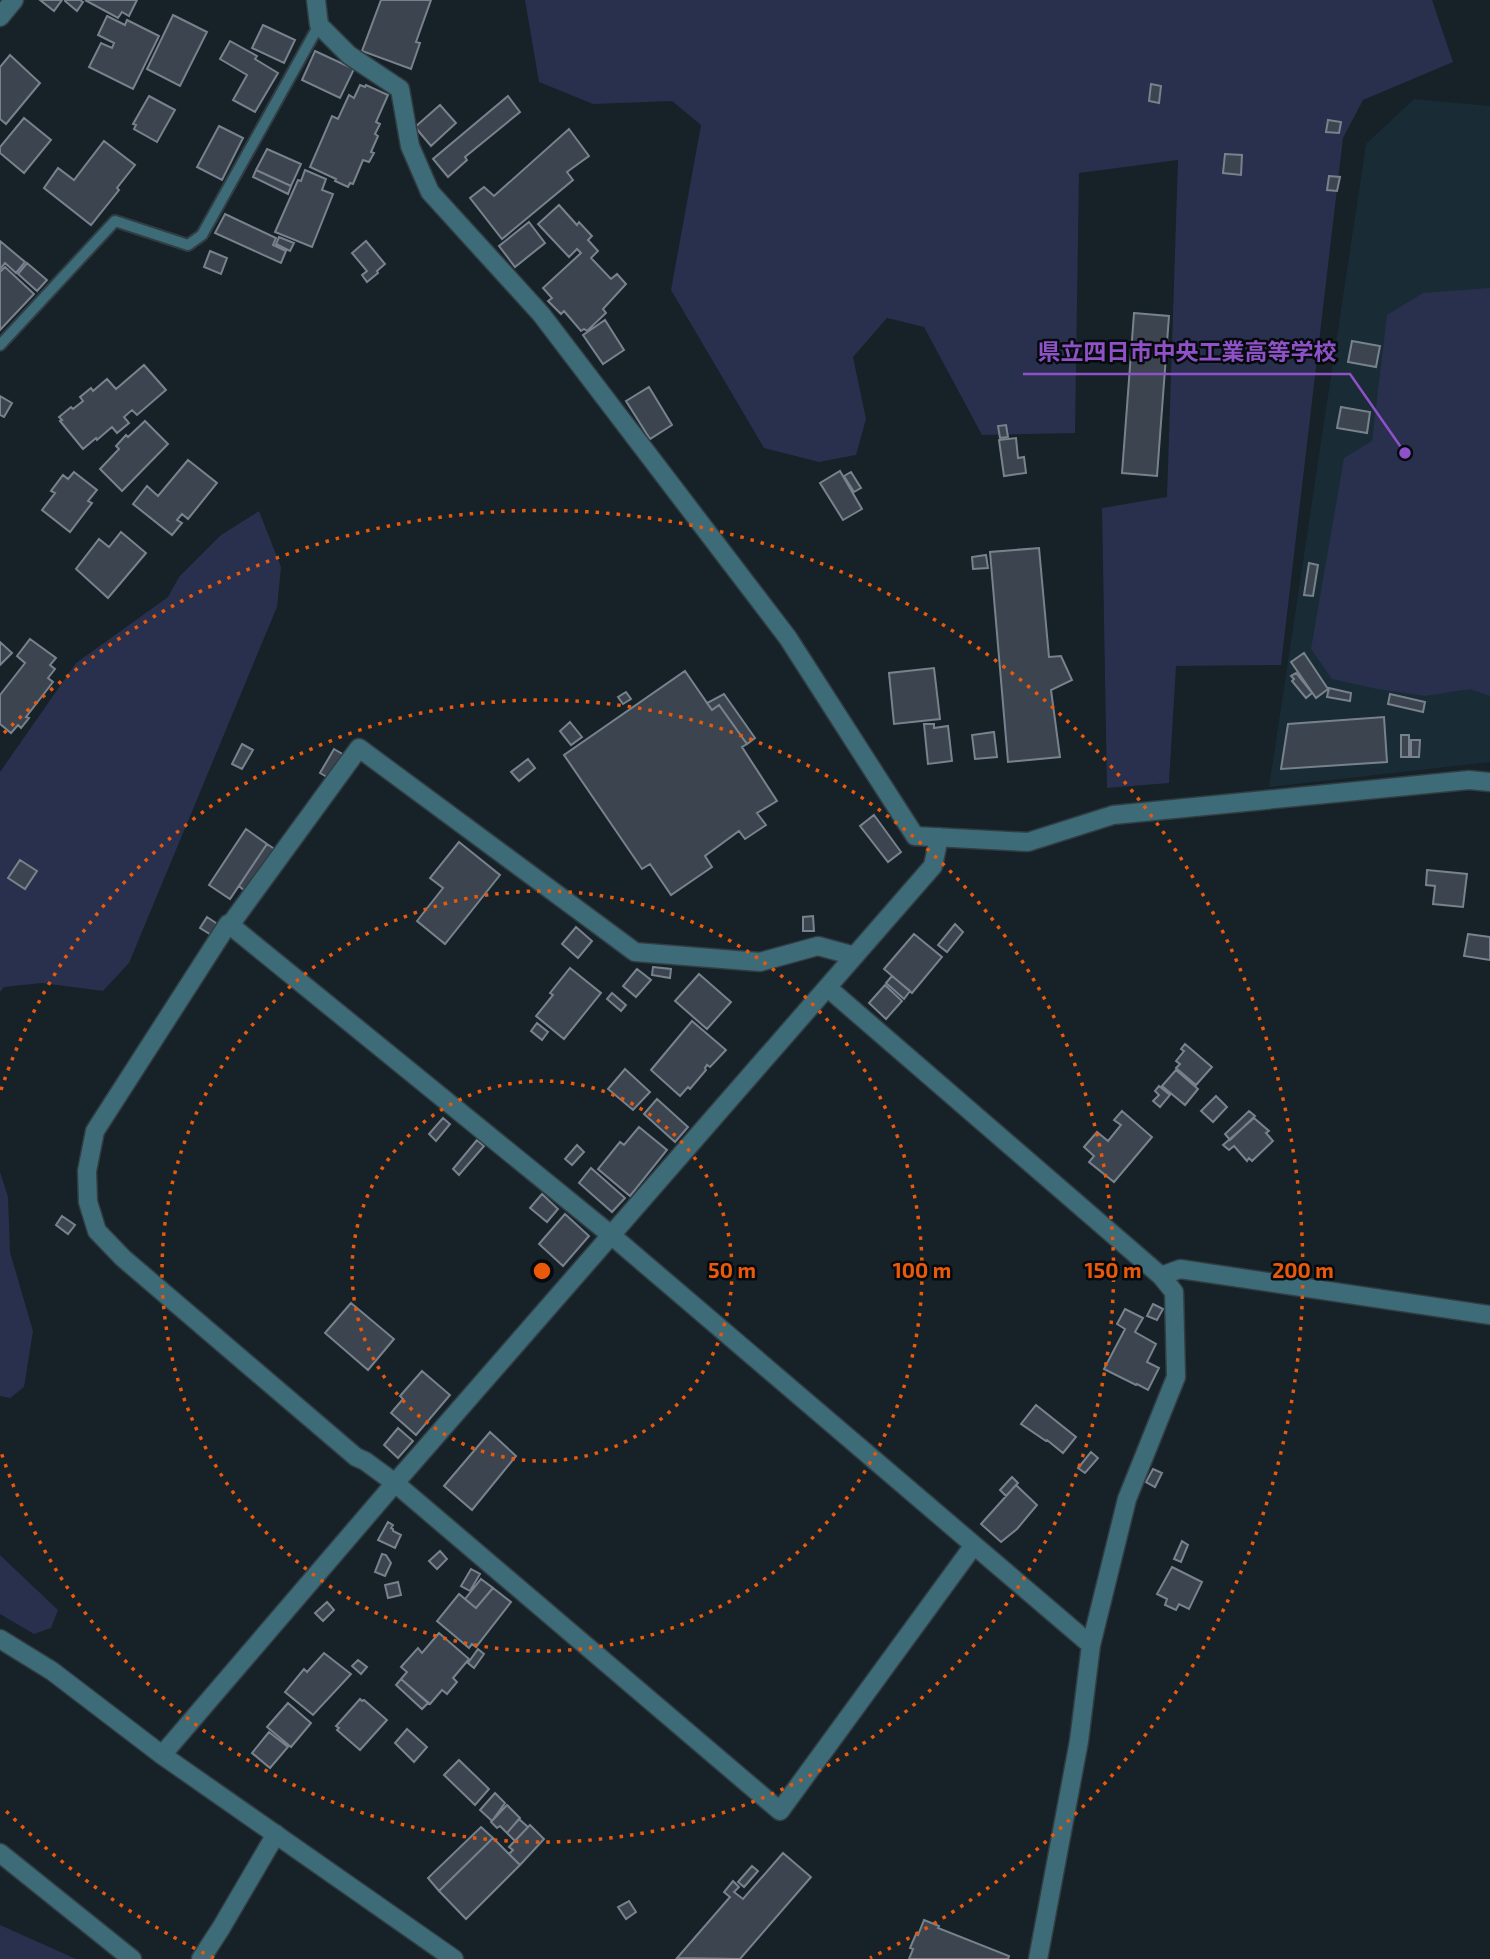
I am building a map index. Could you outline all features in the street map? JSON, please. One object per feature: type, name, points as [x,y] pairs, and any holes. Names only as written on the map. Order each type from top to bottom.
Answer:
[{"type":"street","points":[[0,17],[15,0]]},
{"type":"street","points":[[316,0],[319,25],[349,54],[400,89],[410,146],[430,192],[541,314],[788,638],[915,836],[1028,842],[1113,815],[1469,780],[1490,782]]},
{"type":"street","points":[[855,956],[818,946],[760,962],[635,952],[359,748],[230,925],[228,924],[95,1131],[87,1171],[88,1202],[97,1231],[122,1258],[356,1457],[395,1483],[780,1811],[974,1545]]},
{"type":"street","points":[[162,1755],[395,1483],[933,866],[939,837]]},
{"type":"street","points":[[230,925],[611,1235],[1091,1646]]},
{"type":"street","points":[[828,988],[1161,1276],[1174,1292],[1176,1377],[1127,1499],[1091,1646],[1079,1741],[1038,1959]]},
{"type":"street","points":[[1161,1276],[1180,1269],[1490,1315]]},
{"type":"street","points":[[0,1639],[52,1671],[162,1755],[454,1959]]},
{"type":"street","points":[[201,1959],[276,1834]]},
{"type":"street","points":[[0,1853],[132,1959]]},
{"type":"lane","points":[[0,345],[115,220],[188,246],[202,235],[319,25]]},
{"type":"shaded area","points":[[525,0],[1432,0],[1453,62],[1363,100],[1343,138],[1281,665],[1176,666],[1169,783],[1107,788],[1102,508],[1167,497],[1178,160],[1079,173],[1075,433],[982,435],[924,327],[887,318],[853,357],[866,419],[856,455],[819,462],[764,448],[671,290],[701,125],[672,101],[593,104],[539,82]]},
{"type":"shaded area","points":[[1414,99],[1490,106],[1490,762],[1269,787],[1366,144]]},
{"type":"shaded area","points":[[1490,288],[1490,696],[1470,689],[1425,696],[1332,679],[1311,649],[1344,458],[1372,441],[1387,315],[1423,293]]},
{"type":"shaded area","points":[[259,511],[281,567],[277,607],[129,963],[103,991],[42,983],[4,987],[0,992],[0,772],[76,663],[168,597],[179,577],[221,535]]},
{"type":"shaded area","points":[[0,1172],[8,1197],[10,1252],[33,1331],[24,1387],[10,1398],[0,1396]]},
{"type":"shaded area","points":[[0,1555],[58,1610],[51,1628],[34,1634],[0,1614]]},
{"type":"shaded area","points":[[0,1925],[76,1959],[0,1959]]},
{"type":"building","points":[[40,0],[62,0],[54,11]]},
{"type":"building","points":[[65,0],[80,0],[83,2],[77,11]]},
{"type":"building","points":[[85,0],[137,0],[129,16],[122,12],[118,18]]},
{"type":"building","points":[[381,0],[431,0],[416,42],[420,43],[411,69],[362,51]]},
{"type":"building","points":[[173,15],[207,32],[180,86],[147,69]]},
{"type":"building","points":[[107,16],[125,25],[127,20],[159,36],[133,89],[89,67],[101,43],[112,48],[114,43],[98,35]]},
{"type":"building","points":[[263,25],[295,40],[284,63],[252,48]]},
{"type":"building","points":[[230,41],[257,56],[255,59],[278,73],[255,112],[233,100],[247,75],[220,59]]},
{"type":"building","points":[[315,51],[354,69],[340,98],[302,80]]},
{"type":"building","points":[[10,55],[40,83],[6,124],[0,119],[0,67]]},
{"type":"building","points":[[1151,84],[1161,86],[1159,103],[1149,101]]},
{"type":"building","points":[[360,85],[388,95],[376,122],[380,124],[371,152],[374,153],[369,162],[363,160],[353,184],[350,183],[348,187],[310,167],[332,116],[338,119],[349,95],[354,98]]},
{"type":"building","points":[[149,96],[175,110],[157,142],[134,129],[136,125],[133,124]]},
{"type":"building","points":[[508,96],[520,112],[465,157],[467,160],[448,177],[433,159]]},
{"type":"building","points":[[440,105],[456,123],[431,146],[415,127]]},
{"type":"building","points":[[24,118],[51,140],[24,173],[0,153],[0,147]]},
{"type":"building","points":[[1328,120],[1341,122],[1339,133],[1326,132]]},
{"type":"building","points":[[219,126],[243,138],[222,180],[197,167]]},
{"type":"building","points":[[569,129],[589,156],[567,172],[573,180],[502,239],[470,198],[484,187],[494,196]]},
{"type":"building","points":[[104,141],[135,165],[91,225],[44,188],[58,168],[74,180]]},
{"type":"building","points":[[267,149],[301,164],[291,186],[256,170]]},
{"type":"building","points":[[1225,154],[1242,155],[1241,175],[1223,173]]},
{"type":"building","points":[[256,170],[291,186],[288,194],[253,177]]},
{"type":"building","points":[[305,170],[326,179],[322,190],[333,194],[312,247],[275,232]]},
{"type":"building","points":[[1329,176],[1340,177],[1337,191],[1327,190]]},
{"type":"building","points":[[559,205],[577,225],[579,222],[592,236],[588,240],[598,251],[591,258],[611,279],[617,274],[626,284],[603,309],[606,313],[587,331],[581,331],[564,311],[561,314],[548,301],[552,298],[543,288],[581,253],[577,249],[569,257],[538,224]]},
{"type":"building","points":[[225,214],[276,238],[273,245],[286,251],[281,263],[215,233]]},
{"type":"building","points":[[529,222],[545,243],[515,267],[499,246]]},
{"type":"building","points":[[279,237],[294,243],[290,251],[276,244]]},
{"type":"building","points":[[0,241],[25,262],[16,273],[5,263],[0,269]]},
{"type":"building","points":[[366,241],[385,264],[367,282],[362,275],[367,271],[352,253]]},
{"type":"building","points":[[210,251],[227,258],[221,274],[204,267]]},
{"type":"building","points":[[27,263],[47,280],[37,291],[18,274]]},
{"type":"building","points":[[5,267],[34,294],[0,330],[0,272]]},
{"type":"building","points":[[1134,313],[1169,316],[1157,476],[1122,473]]},
{"type":"building","points":[[605,320],[624,350],[603,364],[583,335]]},
{"type":"building","points":[[1352,341],[1380,346],[1376,367],[1348,362]]},
{"type":"building","points":[[144,365],[166,390],[137,415],[132,410],[124,417],[129,423],[117,433],[112,427],[83,449],[59,417],[83,401],[80,397],[91,388],[93,391],[107,379],[116,389]]},
{"type":"building","points":[[649,387],[672,425],[650,439],[626,401]]},
{"type":"building","points":[[0,396],[12,403],[4,417],[0,415]]},
{"type":"building","points":[[1341,407],[1370,412],[1367,433],[1337,428]]},
{"type":"building","points":[[145,421],[168,444],[122,491],[100,469],[119,449],[116,446],[126,435],[128,437]]},
{"type":"building","points":[[1006,425],[1008,437],[1000,438],[998,426]]},
{"type":"building","points":[[1016,438],[1018,458],[1024,457],[1026,473],[1004,476],[999,440]]},
{"type":"building","points":[[188,460],[217,483],[188,519],[182,514],[177,520],[182,523],[172,535],[133,504],[147,486],[158,496]]},
{"type":"building","points":[[840,471],[862,509],[843,520],[820,483]]},
{"type":"building","points":[[74,472],[97,490],[88,501],[92,503],[70,532],[42,510],[55,493],[51,491],[63,475],[68,479]]},
{"type":"building","points":[[851,472],[861,488],[854,492],[844,476]]},
{"type":"building","points":[[121,532],[146,553],[108,598],[76,569],[99,539],[109,547]]},
{"type":"building","points":[[1039,548],[1049,657],[1061,656],[1072,680],[1051,690],[1060,757],[1008,762],[990,552]]},
{"type":"building","points":[[986,555],[988,568],[973,569],[972,557]]},
{"type":"building","points":[[1309,563],[1318,565],[1313,596],[1304,595]]},
{"type":"building","points":[[30,639],[56,658],[50,665],[55,669],[48,678],[53,682],[26,717],[29,718],[21,728],[18,725],[11,733],[0,724],[0,695],[25,663],[17,656]]},
{"type":"building","points":[[0,642],[12,653],[0,665]]},
{"type":"building","points":[[1304,653],[1328,689],[1316,698],[1291,662]]},
{"type":"building","points":[[934,668],[940,719],[894,724],[889,673]]},
{"type":"building","points":[[685,671],[712,710],[719,705],[747,744],[742,747],[777,801],[757,813],[766,825],[745,839],[739,831],[705,856],[712,867],[671,895],[650,864],[642,869],[564,755]]},
{"type":"building","points":[[1296,673],[1312,693],[1306,698],[1292,681],[1294,679],[1291,676]]},
{"type":"building","points":[[1329,688],[1351,693],[1350,701],[1327,697]]},
{"type":"building","points":[[626,692],[631,699],[623,704],[618,697]]},
{"type":"building","points":[[724,694],[755,738],[747,744],[719,705],[712,710],[707,703]]},
{"type":"building","points":[[1390,694],[1425,702],[1423,712],[1388,704]]},
{"type":"building","points":[[1384,717],[1387,762],[1281,769],[1288,724]]},
{"type":"building","points":[[570,722],[582,737],[571,745],[560,731]]},
{"type":"building","points":[[924,724],[934,724],[934,728],[948,726],[952,761],[928,764]]},
{"type":"building","points":[[994,732],[997,757],[975,759],[972,735]]},
{"type":"building","points":[[1401,735],[1409,735],[1409,757],[1401,757]]},
{"type":"building","points":[[1411,740],[1420,740],[1419,757],[1411,757]]},
{"type":"building","points":[[242,744],[253,750],[242,769],[232,764]]},
{"type":"building","points":[[334,749],[346,756],[332,780],[320,773]]},
{"type":"building","points":[[528,759],[535,768],[519,781],[511,772]]},
{"type":"building","points":[[874,815],[901,852],[888,862],[860,826]]},
{"type":"building","points":[[246,829],[267,844],[230,899],[209,885]]},
{"type":"building","points":[[459,842],[500,875],[445,944],[417,921],[443,888],[430,878]]},
{"type":"building","points":[[267,844],[276,850],[246,892],[239,886]]},
{"type":"building","points":[[20,860],[37,871],[25,889],[8,878]]},
{"type":"building","points":[[1427,870],[1467,874],[1463,907],[1433,904],[1435,886],[1426,885]]},
{"type":"building","points":[[813,916],[814,931],[803,931],[803,917]]},
{"type":"building","points":[[207,917],[219,925],[213,936],[200,928]]},
{"type":"building","points":[[955,924],[963,932],[947,952],[938,945]]},
{"type":"building","points":[[576,927],[592,941],[578,958],[562,944]]},
{"type":"building","points":[[914,934],[942,957],[912,993],[884,969]]},
{"type":"building","points":[[1468,934],[1490,937],[1490,960],[1464,956]]},
{"type":"building","points":[[653,967],[671,969],[670,978],[652,975]]},
{"type":"building","points":[[570,968],[601,993],[564,1039],[536,1016]]},
{"type":"building","points":[[637,969],[651,980],[636,997],[623,986]]},
{"type":"building","points":[[699,974],[731,1002],[707,1029],[675,1001]]},
{"type":"building","points":[[892,976],[910,991],[904,999],[886,983]]},
{"type":"building","points":[[885,985],[902,1001],[886,1019],[869,1003]]},
{"type":"building","points":[[612,993],[626,1005],[621,1011],[607,999]]},
{"type":"building","points":[[692,1021],[726,1050],[710,1067],[707,1065],[690,1089],[688,1087],[680,1096],[651,1070]]},
{"type":"building","points":[[537,1023],[548,1032],[542,1040],[531,1031]]},
{"type":"building","points":[[1185,1044],[1212,1067],[1196,1085],[1176,1068],[1180,1064],[1176,1061],[1184,1051],[1181,1049]]},
{"type":"building","points":[[625,1069],[650,1092],[633,1110],[608,1089]]},
{"type":"building","points":[[1176,1070],[1198,1089],[1185,1105],[1162,1086]]},
{"type":"building","points":[[1159,1086],[1170,1095],[1160,1107],[1153,1101],[1159,1095],[1155,1091]]},
{"type":"building","points":[[1216,1096],[1227,1107],[1213,1122],[1201,1111]]},
{"type":"building","points":[[657,1099],[688,1127],[675,1142],[644,1114]]},
{"type":"building","points":[[1122,1111],[1152,1137],[1114,1182],[1089,1162],[1094,1156],[1084,1147],[1097,1132],[1108,1141],[1121,1125],[1114,1120]]},
{"type":"building","points":[[1249,1111],[1255,1116],[1230,1140],[1225,1134]]},
{"type":"building","points":[[443,1118],[450,1124],[436,1141],[429,1134]]},
{"type":"building","points":[[1254,1118],[1269,1131],[1266,1133],[1273,1141],[1252,1161],[1249,1158],[1247,1161],[1234,1146],[1229,1150],[1223,1145]]},
{"type":"building","points":[[639,1127],[667,1150],[630,1196],[598,1169],[620,1142],[624,1145]]},
{"type":"building","points":[[477,1140],[484,1146],[459,1175],[453,1169]]},
{"type":"building","points":[[577,1145],[584,1152],[572,1165],[565,1159]]},
{"type":"building","points":[[591,1168],[625,1198],[612,1212],[579,1183]]},
{"type":"building","points":[[542,1194],[558,1209],[547,1222],[530,1208]]},
{"type":"building","points":[[565,1214],[589,1236],[563,1266],[539,1244]]},
{"type":"building","points":[[62,1216],[75,1225],[68,1234],[56,1225]]},
{"type":"building","points":[[351,1303],[394,1339],[368,1370],[325,1333]]},
{"type":"building","points":[[1153,1304],[1163,1309],[1157,1320],[1147,1316]]},
{"type":"building","points":[[1125,1309],[1143,1318],[1135,1332],[1156,1344],[1147,1362],[1159,1368],[1148,1390],[1104,1369],[1125,1329],[1117,1324]]},
{"type":"building","points":[[422,1371],[450,1395],[416,1435],[391,1413],[403,1399],[400,1396]]},
{"type":"building","points":[[1036,1405],[1076,1437],[1063,1453],[1021,1424]]},
{"type":"building","points":[[398,1428],[413,1441],[398,1458],[384,1445]]},
{"type":"building","points":[[490,1432],[516,1456],[472,1510],[444,1486]]},
{"type":"building","points":[[1091,1452],[1098,1458],[1085,1473],[1078,1468]]},
{"type":"building","points":[[1153,1469],[1162,1473],[1155,1487],[1146,1482]]},
{"type":"building","points":[[1012,1477],[1018,1483],[1006,1496],[1000,1490]]},
{"type":"building","points":[[1016,1485],[1037,1505],[1017,1529],[1001,1542],[981,1524]]},
{"type":"building","points":[[388,1522],[393,1525],[393,1531],[401,1535],[395,1548],[378,1540]]},
{"type":"building","points":[[1182,1541],[1188,1545],[1181,1562],[1174,1559]]},
{"type":"building","points":[[440,1551],[447,1559],[437,1569],[429,1561]]},
{"type":"building","points":[[382,1554],[386,1555],[391,1563],[385,1576],[375,1572]]},
{"type":"building","points":[[1172,1567],[1202,1582],[1189,1609],[1179,1604],[1176,1610],[1165,1605],[1167,1599],[1157,1594]]},
{"type":"building","points":[[471,1569],[480,1574],[470,1591],[461,1586]]},
{"type":"building","points":[[481,1579],[493,1588],[476,1608],[465,1599]]},
{"type":"building","points":[[398,1582],[401,1595],[388,1598],[385,1585]]},
{"type":"building","points":[[493,1588],[511,1602],[476,1647],[472,1644],[469,1648],[437,1621],[459,1594],[476,1608]]},
{"type":"building","points":[[327,1602],[334,1610],[323,1621],[315,1613]]},
{"type":"building","points":[[439,1633],[469,1659],[453,1678],[457,1682],[447,1694],[442,1690],[430,1704],[401,1679],[407,1672],[401,1667],[418,1648],[422,1653]]},
{"type":"building","points":[[478,1649],[484,1654],[474,1668],[468,1663]]},
{"type":"building","points":[[324,1653],[351,1674],[313,1715],[285,1692],[304,1669],[307,1672]]},
{"type":"building","points":[[358,1660],[367,1667],[361,1674],[352,1666]]},
{"type":"building","points":[[401,1679],[428,1703],[422,1709],[396,1685]]},
{"type":"building","points":[[360,1699],[387,1720],[360,1750],[337,1730],[339,1728],[336,1726]]},
{"type":"building","points":[[288,1703],[311,1723],[291,1747],[267,1727]]},
{"type":"building","points":[[407,1729],[427,1747],[414,1762],[395,1743]]},
{"type":"building","points":[[269,1732],[288,1747],[270,1768],[252,1753]]},
{"type":"building","points":[[459,1760],[489,1789],[475,1805],[444,1775]]},
{"type":"building","points":[[495,1793],[505,1803],[492,1821],[480,1810]]},
{"type":"building","points":[[507,1805],[520,1818],[507,1833],[491,1822]]},
{"type":"building","points":[[519,1819],[528,1827],[515,1841],[507,1833]]},
{"type":"building","points":[[530,1825],[544,1839],[520,1865],[509,1854],[513,1850],[509,1847]]},
{"type":"building","points":[[481,1827],[493,1838],[439,1891],[428,1878]]},
{"type":"building","points":[[493,1838],[520,1865],[466,1919],[439,1891]]},
{"type":"building","points":[[783,1853],[811,1877],[740,1959],[677,1958],[730,1897],[724,1892],[733,1881],[739,1887],[734,1892],[743,1899]]},
{"type":"building","points":[[752,1866],[758,1871],[744,1887],[738,1882]]},
{"type":"building","points":[[629,1901],[636,1912],[626,1919],[618,1907]]},
{"type":"building","points":[[924,1920],[1009,1956],[1008,1959],[909,1959],[913,1949],[910,1948]]},
{"type":"place","name":"県立四日市中央工業高等学校","points":[[1405,453]]}]
